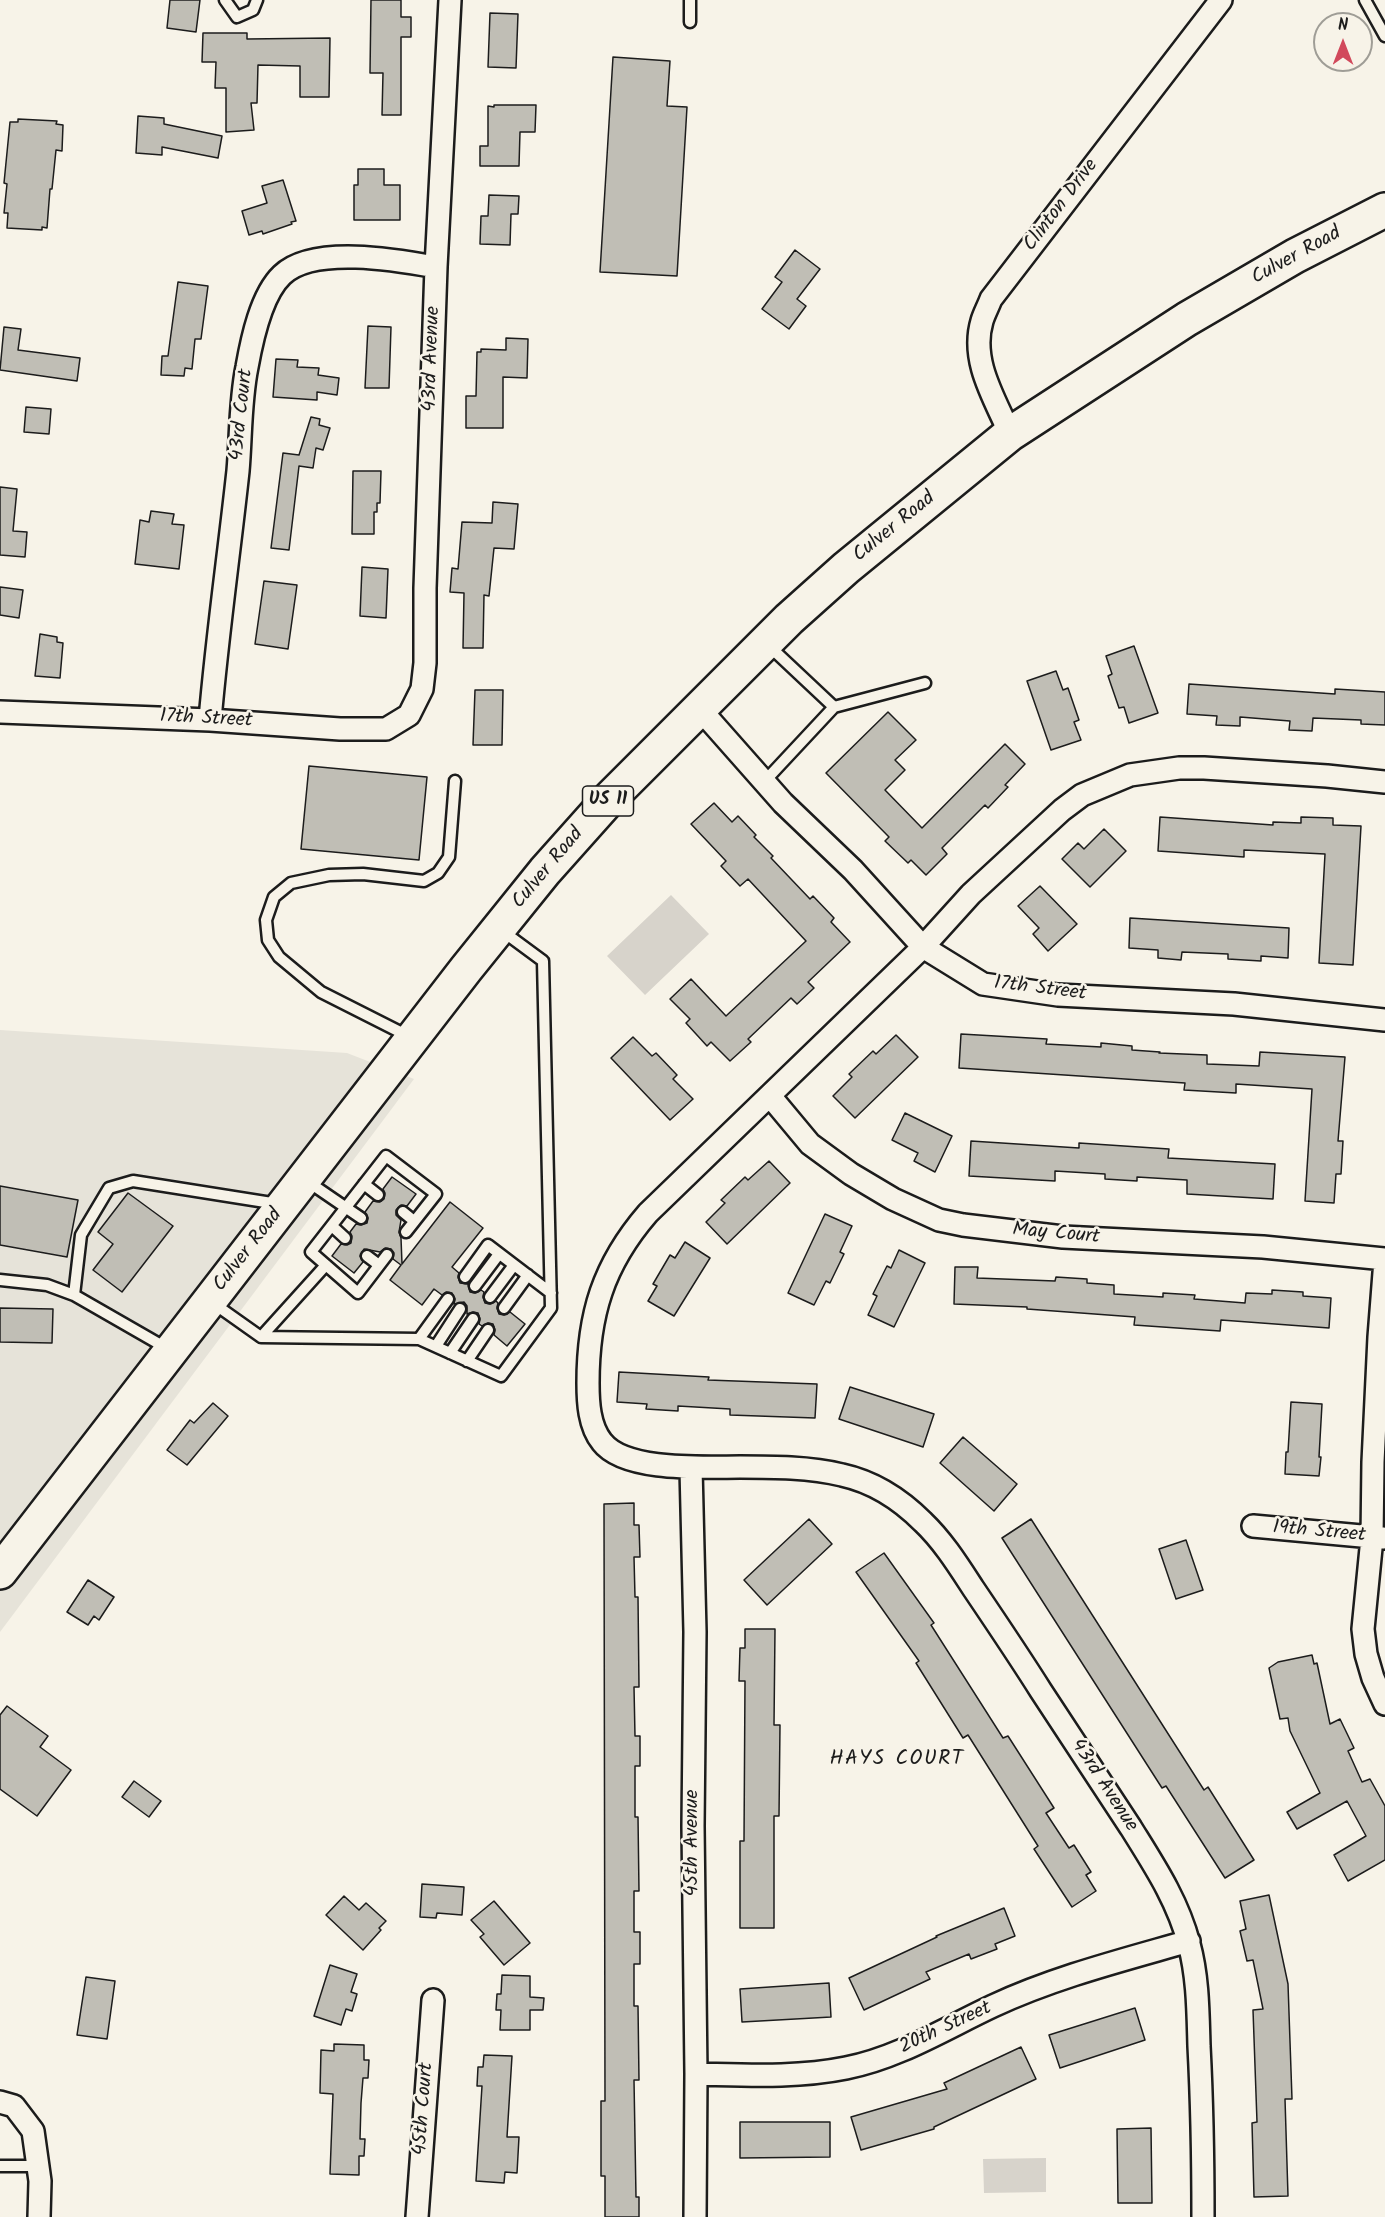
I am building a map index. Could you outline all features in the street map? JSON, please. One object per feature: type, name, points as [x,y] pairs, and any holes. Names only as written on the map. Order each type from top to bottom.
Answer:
[{"type":"main road","name":"Culver Road","points":[[0,1572],[545,872],[611,797],[699,708],[846,568],[1010,434],[1187,319],[1295,256],[1385,210]]},
{"type":"street","name":"43rd Avenue","points":[[409,716],[422,689],[425,663],[425,588],[436,267],[450,0]]},
{"type":"street","name":"Clinton Drive","points":[[1010,434],[980,364],[978,344],[982,321],[991,299],[1221,0]]},
{"type":"street","name":"43rd Court","points":[[210,720],[238,469],[246,368],[268,292],[283,274],[306,263],[327,258],[377,258],[436,267]]},
{"type":"street","name":"17th Street","points":[[699,708],[764,782],[853,870],[923,947],[983,984],[1058,995],[1245,1005],[1385,1020]]},
{"type":"street","name":"17th Street","points":[[0,712],[210,720],[340,729],[386,729],[409,716]]},
{"type":"street","name":"43rd Avenue","points":[[1203,2217],[1197,1986],[1189,1941],[1174,1902],[1162,1879],[958,1565],[927,1525],[889,1493],[842,1474],[742,1467],[691,1468],[648,1463],[623,1457],[602,1443],[592,1421],[588,1397],[588,1348],[591,1323],[598,1299],[618,1253],[648,1213],[923,947],[970,894],[1062,810],[1082,795],[1130,775],[1179,768],[1327,776],[1385,782]]},
{"type":"street","name":"May Court","points":[[770,1096],[810,1144],[851,1174],[900,1203],[939,1220],[963,1226],[1067,1237],[1263,1248],[1385,1259]]},
{"type":"street","points":[[1385,1259],[1373,1462],[1378,1538],[1363,1629],[1366,1654],[1373,1678],[1385,1704]]},
{"type":"street","name":"45th Avenue","points":[[691,1468],[695,1632],[693,1834],[695,2217]]},
{"type":"street","name":"19th Street","points":[[1252,1526],[1378,1538]]},
{"type":"street","name":"20th Street","points":[[696,2074],[807,2075],[881,2059],[1041,1986],[1189,1941]]},
{"type":"street","name":"45th Court","points":[[417,2217],[433,2000]]},
{"type":"street","points":[[0,2102],[14,2106],[33,2131],[38,2166],[39,2217]]},
{"type":"lane","points":[[225,0],[237,17],[253,9],[257,0]]},
{"type":"lane","points":[[690,0],[690,22]]},
{"type":"lane","points":[[1365,0],[1385,36]]},
{"type":"lane","points":[[766,643],[834,706]]},
{"type":"lane","points":[[764,782],[834,706],[925,683]]},
{"type":"lane","points":[[413,1039],[321,992],[279,957],[268,940],[266,920],[274,897],[291,883],[329,875],[363,874],[424,881],[438,873],[448,857],[456,781]]},
{"type":"lane","points":[[210,1301],[261,1337],[419,1339],[501,1376],[551,1308],[551,1293],[543,961],[499,929]]},
{"type":"lane","points":[[387,1255],[358,1293],[311,1252],[386,1156],[436,1194],[406,1232]]},
{"type":"lane","points":[[305,1179],[361,1218]]},
{"type":"lane","points":[[74,1295],[81,1235],[109,1188],[133,1181],[284,1206]]},
{"type":"lane","points":[[364,1184],[378,1195]]},
{"type":"lane","points":[[402,1212],[414,1221]]},
{"type":"lane","points":[[332,1226],[345,1238]]},
{"type":"lane","points":[[465,1277],[488,1245],[551,1293]]},
{"type":"lane","points":[[476,1286],[499,1254]]},
{"type":"lane","points":[[368,1256],[379,1265]]},
{"type":"lane","points":[[261,1337],[326,1265]]},
{"type":"lane","points":[[490,1297],[514,1265]]},
{"type":"lane","points":[[504,1308],[528,1275]]},
{"type":"lane","points":[[0,1280],[47,1285],[74,1295],[172,1351]]},
{"type":"lane","points":[[419,1339],[448,1299]]},
{"type":"lane","points":[[435,1346],[460,1309]]},
{"type":"lane","points":[[450,1353],[473,1319]]},
{"type":"lane","points":[[467,1361],[488,1330]]},
{"type":"lane","points":[[0,2166],[38,2166]]},
{"type":"shaded area","points":[[671,895],[709,934],[645,995],[607,956]]},
{"type":"shaded area","points":[[0,1030],[347,1053],[414,1079],[0,1632]]},
{"type":"shaded area","points":[[1046,2158],[1046,2192],[984,2193],[983,2159]]},
{"type":"building","points":[[170,0],[200,0],[196,32],[167,28]]},
{"type":"building","points":[[371,0],[401,0],[401,17],[411,17],[411,37],[401,37],[401,115],[382,115],[383,73],[370,73]]},
{"type":"building","points":[[490,13],[518,14],[516,68],[488,67]]},
{"type":"building","points":[[203,33],[247,33],[247,39],[330,38],[329,97],[300,97],[300,66],[258,65],[257,103],[251,103],[254,130],[226,132],[226,88],[215,88],[216,62],[202,62]]},
{"type":"building","points":[[613,57],[670,61],[667,106],[687,107],[677,276],[600,272]]},
{"type":"building","points":[[494,105],[536,105],[535,132],[520,132],[519,166],[480,166],[480,146],[488,146],[488,106],[494,107]]},
{"type":"building","points":[[138,116],[164,118],[164,124],[222,136],[218,158],[162,147],[162,155],[136,153]]},
{"type":"building","points":[[18,119],[57,121],[56,124],[63,125],[62,151],[56,150],[47,228],[42,227],[42,230],[7,228],[8,213],[4,213],[7,184],[4,183],[10,122],[18,122]]},
{"type":"building","points":[[358,169],[384,169],[384,185],[400,185],[400,220],[354,220],[354,185],[358,185]]},
{"type":"building","points":[[283,180],[296,221],[263,234],[262,231],[249,235],[242,211],[267,203],[262,186]]},
{"type":"building","points":[[489,195],[519,196],[518,214],[511,214],[510,245],[480,244],[481,216],[488,216]]},
{"type":"building","points":[[795,250],[820,269],[797,299],[806,306],[789,329],[762,309],[782,282],[775,277]]},
{"type":"building","points":[[178,282],[208,286],[201,339],[195,339],[192,369],[185,368],[184,376],[161,375],[162,356],[168,356]]},
{"type":"building","points":[[368,326],[391,327],[389,388],[365,388]]},
{"type":"building","points":[[4,327],[21,329],[18,350],[80,358],[77,381],[0,370]]},
{"type":"building","points":[[506,338],[528,339],[527,378],[503,377],[503,428],[466,428],[466,396],[476,396],[477,352],[481,352],[481,349],[506,350]]},
{"type":"building","points":[[276,359],[298,360],[297,367],[319,368],[318,375],[339,378],[337,395],[317,392],[317,400],[273,397]]},
{"type":"building","points":[[26,407],[51,409],[49,434],[24,432]]},
{"type":"building","points":[[311,417],[320,419],[319,425],[330,428],[323,450],[316,448],[313,468],[299,466],[289,550],[271,548],[283,453],[299,455]]},
{"type":"building","points":[[353,471],[381,471],[380,503],[377,503],[377,512],[374,512],[374,534],[352,534]]},
{"type":"building","points":[[0,487],[17,489],[13,531],[27,532],[25,557],[0,555]]},
{"type":"building","points":[[493,502],[518,504],[514,549],[494,548],[489,596],[484,595],[483,648],[463,648],[464,593],[450,592],[452,568],[458,569],[462,522],[492,523]]},
{"type":"building","points":[[151,511],[174,514],[172,524],[184,525],[179,569],[135,564],[140,520],[149,522]]},
{"type":"building","points":[[362,567],[388,569],[386,618],[360,616]]},
{"type":"building","points":[[264,581],[297,585],[288,649],[255,644]]},
{"type":"building","points":[[0,587],[23,590],[19,618],[0,615]]},
{"type":"building","points":[[40,634],[57,637],[57,642],[63,643],[60,678],[35,676]]},
{"type":"building","points":[[1134,646],[1158,713],[1129,723],[1124,707],[1119,708],[1108,676],[1112,674],[1106,656]]},
{"type":"building","points":[[1056,671],[1063,690],[1068,688],[1079,720],[1074,722],[1081,740],[1051,750],[1027,681]]},
{"type":"building","points":[[1189,684],[1335,694],[1335,689],[1385,692],[1385,725],[1361,724],[1361,720],[1313,718],[1312,731],[1289,730],[1290,721],[1240,717],[1240,726],[1216,725],[1217,716],[1187,714]]},
{"type":"building","points":[[475,690],[503,690],[502,745],[473,745]]},
{"type":"building","points":[[888,712],[916,740],[895,760],[905,770],[885,790],[922,828],[1005,744],[1025,764],[988,808],[985,805],[942,848],[947,854],[926,875],[911,860],[908,863],[885,841],[889,837],[826,773]]},
{"type":"building","points":[[309,766],[427,777],[419,860],[301,849]]},
{"type":"building","points":[[714,803],[732,822],[738,816],[773,856],[771,858],[810,899],[813,896],[834,918],[831,922],[850,942],[808,982],[814,988],[797,1004],[791,998],[748,1039],[751,1042],[730,1061],[711,1042],[707,1046],[686,1023],[690,1019],[670,999],[691,979],[726,1016],[806,941],[748,879],[740,886],[721,866],[726,861],[691,824]]},
{"type":"building","points":[[1160,817],[1273,825],[1273,822],[1301,823],[1301,817],[1333,818],[1333,825],[1361,826],[1353,965],[1319,963],[1325,854],[1244,850],[1244,857],[1158,851]]},
{"type":"building","points":[[1104,829],[1126,851],[1090,887],[1062,859],[1078,843],[1084,849]]},
{"type":"building","points":[[1040,886],[1077,924],[1048,951],[1033,934],[1039,928],[1018,906]]},
{"type":"building","points":[[1130,918],[1289,928],[1288,958],[1261,956],[1261,961],[1228,959],[1228,954],[1182,952],[1181,960],[1158,958],[1158,950],[1129,948]]},
{"type":"building","points":[[961,1034],[1047,1039],[1046,1044],[1101,1047],[1101,1043],[1132,1046],[1132,1050],[1207,1055],[1207,1064],[1259,1066],[1260,1052],[1345,1057],[1338,1141],[1343,1141],[1341,1174],[1336,1174],[1334,1203],[1305,1201],[1312,1089],[1236,1084],[1236,1093],[1184,1090],[1185,1083],[959,1068]]},
{"type":"building","points":[[896,1035],[918,1057],[855,1118],[833,1096],[852,1077],[849,1074],[873,1051],[876,1054]]},
{"type":"building","points":[[633,1037],[652,1056],[656,1053],[677,1075],[673,1079],[693,1099],[670,1120],[611,1058]]},
{"type":"building","points":[[905,1113],[952,1136],[935,1172],[914,1161],[918,1153],[892,1140]]},
{"type":"building","points":[[971,1141],[1079,1148],[1079,1143],[1169,1149],[1168,1158],[1275,1164],[1273,1199],[1187,1194],[1187,1180],[1137,1177],[1137,1181],[1105,1179],[1105,1174],[1055,1171],[1055,1181],[969,1176]]},
{"type":"building","points":[[769,1161],[790,1183],[727,1244],[706,1222],[725,1203],[721,1200],[745,1177],[748,1180]]},
{"type":"building","points":[[392,1177],[416,1194],[407,1206],[401,1205],[396,1210],[396,1215],[401,1220],[399,1232],[402,1264],[450,1202],[483,1228],[452,1267],[459,1273],[460,1283],[468,1284],[470,1292],[475,1293],[481,1290],[484,1292],[485,1303],[490,1304],[496,1301],[498,1303],[499,1314],[504,1315],[510,1312],[525,1324],[507,1346],[494,1335],[493,1324],[488,1323],[482,1326],[479,1324],[478,1313],[467,1314],[467,1306],[464,1302],[454,1304],[455,1299],[452,1293],[446,1292],[442,1295],[434,1289],[422,1305],[390,1280],[401,1265],[393,1259],[394,1253],[391,1249],[385,1248],[380,1252],[364,1249],[360,1256],[363,1262],[354,1273],[332,1256],[341,1244],[351,1243],[350,1232],[356,1224],[367,1223],[368,1218],[365,1212],[373,1201],[380,1202],[384,1199],[383,1189]]},
{"type":"building","points":[[0,1186],[78,1200],[67,1257],[0,1245]]},
{"type":"building","points":[[128,1193],[173,1226],[122,1292],[93,1270],[113,1244],[98,1232]]},
{"type":"building","points":[[825,1214],[852,1226],[840,1252],[844,1254],[830,1283],[826,1281],[814,1305],[788,1293]]},
{"type":"building","points":[[685,1242],[710,1258],[674,1316],[648,1301],[657,1286],[653,1284],[670,1255],[675,1258]]},
{"type":"building","points":[[899,1250],[925,1263],[894,1327],[868,1315],[877,1296],[873,1294],[887,1266],[891,1268]]},
{"type":"building","points":[[955,1267],[978,1267],[977,1278],[1055,1281],[1056,1277],[1087,1279],[1087,1283],[1114,1285],[1114,1294],[1163,1297],[1163,1293],[1195,1295],[1194,1299],[1245,1303],[1246,1293],[1272,1294],[1272,1290],[1303,1292],[1303,1296],[1331,1298],[1329,1328],[1221,1320],[1220,1331],[1134,1325],[1135,1317],[1027,1309],[1027,1307],[954,1304]]},
{"type":"building","points":[[0,1308],[53,1309],[52,1343],[0,1342]]},
{"type":"building","points":[[619,1372],[709,1377],[708,1380],[817,1384],[815,1418],[730,1415],[730,1409],[678,1406],[678,1411],[646,1409],[647,1404],[617,1402]]},
{"type":"building","points":[[850,1387],[934,1414],[923,1447],[839,1419]]},
{"type":"building","points":[[1291,1402],[1322,1404],[1319,1476],[1285,1474]]},
{"type":"building","points":[[213,1403],[228,1416],[187,1465],[167,1450],[190,1420],[194,1423]]},
{"type":"building","points":[[963,1437],[1017,1484],[994,1511],[940,1463]]},
{"type":"building","points":[[634,1503],[634,1525],[639,1525],[640,1557],[634,1557],[635,1597],[638,1597],[639,1687],[634,1687],[635,1736],[640,1736],[640,1766],[635,1766],[639,1891],[634,1891],[634,1932],[640,1932],[640,1964],[634,1964],[634,2006],[638,2006],[639,2080],[634,2080],[636,2197],[639,2197],[639,2217],[605,2217],[605,2176],[601,2176],[601,2101],[605,2101],[604,1504]]},
{"type":"building","points":[[809,1519],[832,1544],[767,1605],[744,1580]]},
{"type":"building","points":[[1031,1519],[1204,1790],[1208,1787],[1254,1860],[1225,1878],[1166,1786],[1162,1788],[1002,1538]]},
{"type":"building","points":[[1186,1540],[1203,1590],[1176,1599],[1159,1549]]},
{"type":"building","points":[[884,1553],[934,1623],[931,1625],[1003,1738],[1008,1736],[1054,1808],[1046,1813],[1069,1848],[1074,1845],[1091,1872],[1086,1875],[1096,1891],[1072,1907],[1034,1849],[1038,1846],[968,1735],[963,1738],[916,1663],[919,1661],[856,1572]]},
{"type":"building","points":[[88,1580],[114,1597],[99,1620],[94,1616],[88,1625],[67,1612]]},
{"type":"building","points":[[745,1629],[775,1629],[774,1725],[780,1725],[779,1816],[774,1816],[774,1928],[740,1928],[740,1841],[744,1841],[745,1681],[739,1681],[740,1648],[745,1648]]},
{"type":"building","points":[[1312,1655],[1314,1664],[1317,1663],[1330,1724],[1340,1719],[1354,1748],[1348,1751],[1362,1782],[1370,1779],[1385,1806],[1385,1860],[1348,1881],[1334,1855],[1366,1836],[1347,1801],[1297,1829],[1287,1812],[1320,1793],[1290,1731],[1288,1718],[1280,1719],[1269,1668],[1278,1662]]},
{"type":"building","points":[[7,1706],[48,1736],[40,1747],[71,1770],[37,1816],[0,1789],[0,1715]]},
{"type":"building","points":[[134,1781],[161,1801],[149,1817],[122,1797]]},
{"type":"building","points":[[422,1884],[464,1887],[462,1915],[437,1913],[436,1918],[420,1917]]},
{"type":"building","points":[[1269,1895],[1288,1984],[1292,2099],[1285,2099],[1288,2196],[1254,2197],[1252,2123],[1257,2122],[1253,2010],[1263,2009],[1253,1960],[1247,1961],[1240,1931],[1246,1929],[1240,1901]]},
{"type":"building","points":[[344,1896],[359,1910],[366,1903],[386,1921],[363,1950],[326,1915]]},
{"type":"building","points":[[494,1901],[530,1943],[504,1965],[480,1937],[484,1934],[471,1920]]},
{"type":"building","points":[[1004,1908],[1015,1936],[995,1944],[997,1949],[971,1959],[969,1954],[926,1972],[930,1979],[864,2010],[849,1978],[936,1936]]},
{"type":"building","points":[[330,1965],[357,1974],[351,1992],[357,1994],[352,2011],[346,2009],[341,2025],[314,2016]]},
{"type":"building","points":[[502,1975],[530,1976],[530,1997],[544,1998],[543,2010],[530,2010],[530,2030],[500,2030],[501,2010],[496,2010],[497,1994],[501,1994]]},
{"type":"building","points":[[86,1977],[115,1981],[107,2039],[77,2035]]},
{"type":"building","points":[[829,1983],[831,2017],[742,2022],[740,1989]]},
{"type":"building","points":[[1135,2008],[1145,2040],[1060,2068],[1049,2035]]},
{"type":"building","points":[[334,2044],[364,2045],[364,2060],[369,2060],[368,2078],[363,2078],[360,2139],[365,2139],[364,2156],[359,2156],[359,2175],[330,2174],[333,2094],[320,2093],[321,2050],[334,2051]]},
{"type":"building","points":[[1021,2047],[1036,2079],[934,2129],[861,2150],[851,2117],[947,2089],[944,2083]]},
{"type":"building","points":[[484,2055],[512,2056],[507,2137],[519,2137],[517,2173],[505,2172],[504,2183],[476,2181],[482,2086],[477,2086],[478,2067],[483,2067]]},
{"type":"building","points":[[740,2122],[830,2122],[830,2157],[740,2158]]},
{"type":"building","points":[[1151,2128],[1152,2203],[1118,2203],[1117,2129]]},
{"type":"district","name":"HAYS COURT","points":[[897,1760]]}]
